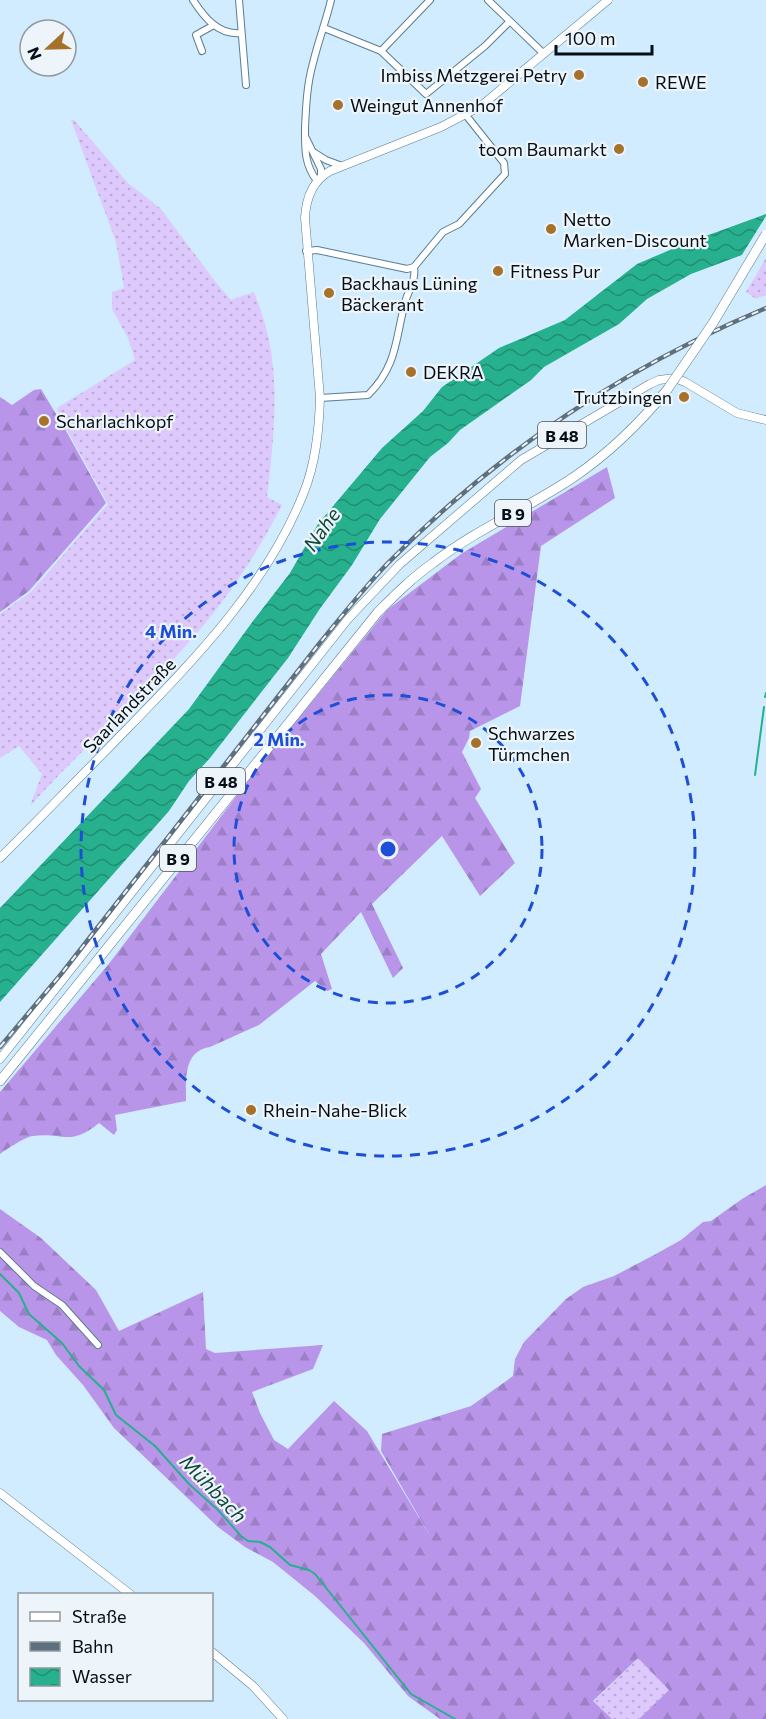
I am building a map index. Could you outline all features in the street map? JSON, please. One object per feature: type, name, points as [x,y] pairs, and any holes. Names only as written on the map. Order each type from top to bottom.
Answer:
[{"type":"highway","name":"B 9","points":[[0,1081],[378,612],[434,562],[555,489],[590,465],[628,433],[668,390],[713,322],[766,234]]},
{"type":"main road","points":[[319,179],[342,166],[441,127],[481,106],[608,0]]},
{"type":"main road","name":"Saarlandstraße","points":[[0,858],[190,663],[247,593],[277,546],[304,491],[318,438],[320,398],[306,251],[305,208],[307,199],[319,179]]},
{"type":"main road","name":"B 48","points":[[0,1059],[348,619],[400,564],[521,460],[650,384],[666,378],[686,382],[737,413],[766,420]]},
{"type":"main road","points":[[0,1493],[129,1593]]},
{"type":"main road","points":[[213,1653],[253,1686],[283,1719]]},
{"type":"street","points":[[193,0],[214,25],[224,33],[240,33]]},
{"type":"street","points":[[238,0],[246,86]]},
{"type":"street","points":[[319,179],[310,169],[305,156],[308,84],[331,0]]},
{"type":"street","points":[[381,51],[430,0]]},
{"type":"street","points":[[488,0],[544,54]]},
{"type":"street","points":[[324,28],[381,51],[426,94],[485,46],[510,21]]},
{"type":"street","points":[[202,51],[196,35],[214,25]]},
{"type":"street","points":[[306,251],[317,250],[407,269],[414,267],[443,232],[459,224],[505,174],[504,163],[465,114]]},
{"type":"street","points":[[305,136],[321,169],[319,179]]},
{"type":"street","points":[[313,151],[326,160],[342,166]]},
{"type":"street","points":[[320,398],[368,395],[380,383],[399,337],[406,300],[415,276],[414,267]]},
{"type":"street","points":[[0,1252],[34,1286],[62,1305],[98,1345]]},
{"type":"shaded area","points":[[71,120],[74,120],[128,183],[160,208],[231,300],[254,292],[267,330],[274,376],[273,437],[267,497],[282,505],[245,568],[202,627],[30,806],[42,774],[19,746],[0,758],[0,614],[31,592],[108,504],[57,408],[135,360],[128,338],[112,309],[112,292],[124,288],[116,242]]},
{"type":"shaded area","points":[[766,258],[766,295],[756,299],[746,292]]},
{"type":"shaded area","points":[[638,1658],[669,1690],[639,1719],[612,1719],[593,1702]]},
{"type":"green space","points":[[41,389],[106,503],[29,591],[0,612],[0,397],[12,405],[34,390]]},
{"type":"green space","points":[[607,467],[615,498],[541,546],[520,706],[470,731],[462,752],[481,789],[475,798],[515,863],[480,896],[442,836],[372,904],[403,968],[393,978],[361,912],[321,954],[332,989],[327,991],[315,981],[259,1025],[195,1054],[186,1076],[186,1101],[115,1115],[117,1130],[114,1135],[99,1123],[81,1135],[73,1137],[33,1136],[0,1154],[0,1092],[108,965],[254,773],[387,610],[461,554]]},
{"type":"green space","points":[[766,1185],[766,1719],[639,1719],[669,1690],[638,1658],[593,1701],[612,1719],[440,1719],[408,1696],[364,1643],[315,1596],[273,1562],[245,1547],[218,1527],[114,1428],[83,1385],[56,1355],[47,1340],[19,1327],[0,1311],[0,1209],[41,1238],[96,1290],[119,1331],[203,1292],[206,1349],[215,1353],[323,1345],[313,1369],[252,1392],[274,1440],[288,1449],[334,1401],[367,1431],[433,1541],[381,1451],[382,1434],[471,1406],[513,1376],[515,1359],[524,1342],[566,1299],[583,1287],[614,1276],[681,1240],[703,1222],[711,1221]]},
{"type":"water","name":"Nahe","points":[[766,214],[766,246],[691,274],[647,299],[619,324],[544,367],[531,380],[460,430],[430,457],[380,519],[352,565],[288,658],[210,758],[189,781],[169,811],[0,1002],[0,908],[189,709],[290,573],[318,524],[382,448],[423,411],[442,387],[499,348],[565,320],[637,264]]},
{"type":"pier","points":[[766,216],[766,249],[740,258]]},
{"type":"waterway","points":[[765,697],[766,693]]},
{"type":"waterway","points":[[755,775],[764,707]]},
{"type":"waterway","name":"Mühbach","points":[[0,1274],[19,1293],[29,1314],[62,1343],[79,1366],[104,1390],[116,1415],[155,1446],[241,1536],[248,1541],[260,1542],[270,1547],[290,1565],[315,1574],[411,1694],[455,1719]]},
{"type":"railway","points":[[0,1047],[62,973],[319,644],[387,564],[472,486],[517,450],[564,417],[612,386],[662,358],[766,308]]},
{"type":"place","name":"Imbiss Metzgerei Petry","points":[[579,75]]},
{"type":"place","name":"REWE","points":[[643,82]]},
{"type":"place","name":"Weingut Annenhof","points":[[338,105]]},
{"type":"place","name":"toom Baumarkt","points":[[619,149]]},
{"type":"place","name":"Netto Marken-Discount","points":[[551,229]]},
{"type":"place","name":"Fitness Pur","points":[[498,271]]},
{"type":"place","name":"Backhaus Lüning Bäckerant","points":[[329,293]]},
{"type":"place","name":"DEKRA","points":[[411,372]]},
{"type":"place","name":"Trutzbingen","points":[[684,397]]},
{"type":"place","name":"Scharlachkopf","points":[[44,421]]},
{"type":"place","name":"Schwarzes Türmchen","points":[[476,743]]},
{"type":"place","name":"Rhein-Nahe-Blick","points":[[251,1110]]}]
